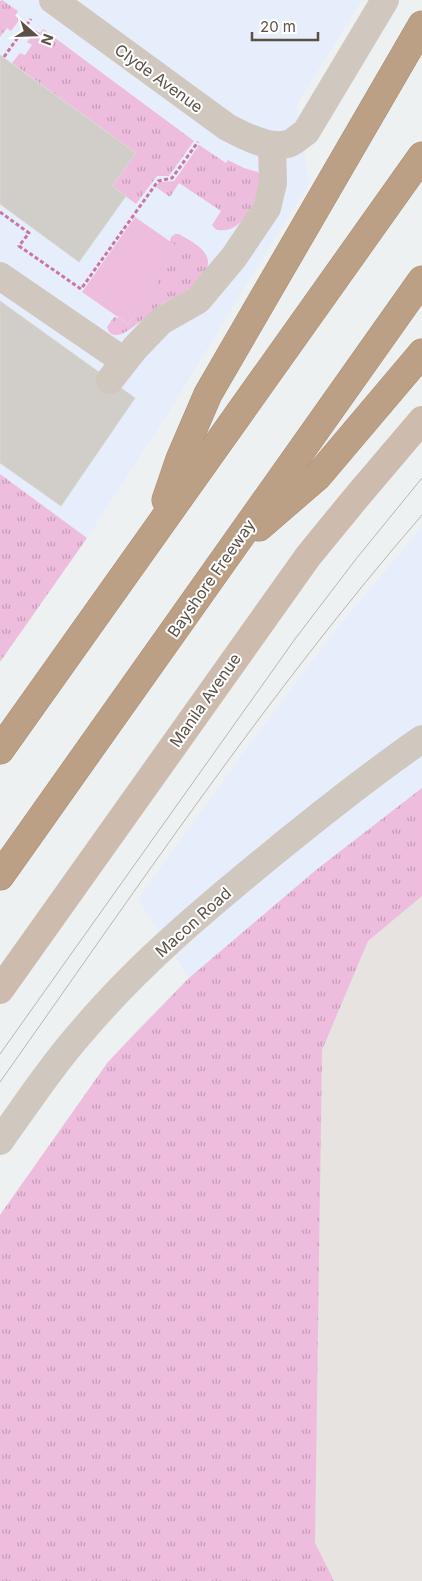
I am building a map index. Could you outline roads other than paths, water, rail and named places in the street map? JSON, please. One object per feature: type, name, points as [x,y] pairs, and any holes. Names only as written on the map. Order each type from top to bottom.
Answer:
[{"type":"highway","points":[[154,532],[180,459],[208,394],[422,24]]},
{"type":"highway","points":[[0,750],[422,156]]},
{"type":"highway","name":"Bayshore Freeway","points":[[0,876],[422,280]]},
{"type":"highway","points":[[226,556],[318,476],[422,353]]},
{"type":"main road","name":"Manila Avenue","points":[[0,990],[309,555],[422,420]]},
{"type":"street","name":"Clyde Avenue","points":[[53,0],[227,127],[252,140],[272,145]]},
{"type":"street","points":[[0,276],[117,370],[162,321],[198,300],[234,257],[267,208],[273,183],[272,145],[289,144],[306,132],[385,0]]},
{"type":"street","name":"Macon Road","points":[[0,1141],[83,1029],[128,981],[235,884],[339,800],[422,738]]},
{"type":"tram line","points":[[0,1054],[295,639],[356,559],[422,478]]},
{"type":"tram line","points":[[0,1082],[204,793],[310,652],[422,515]]}]
